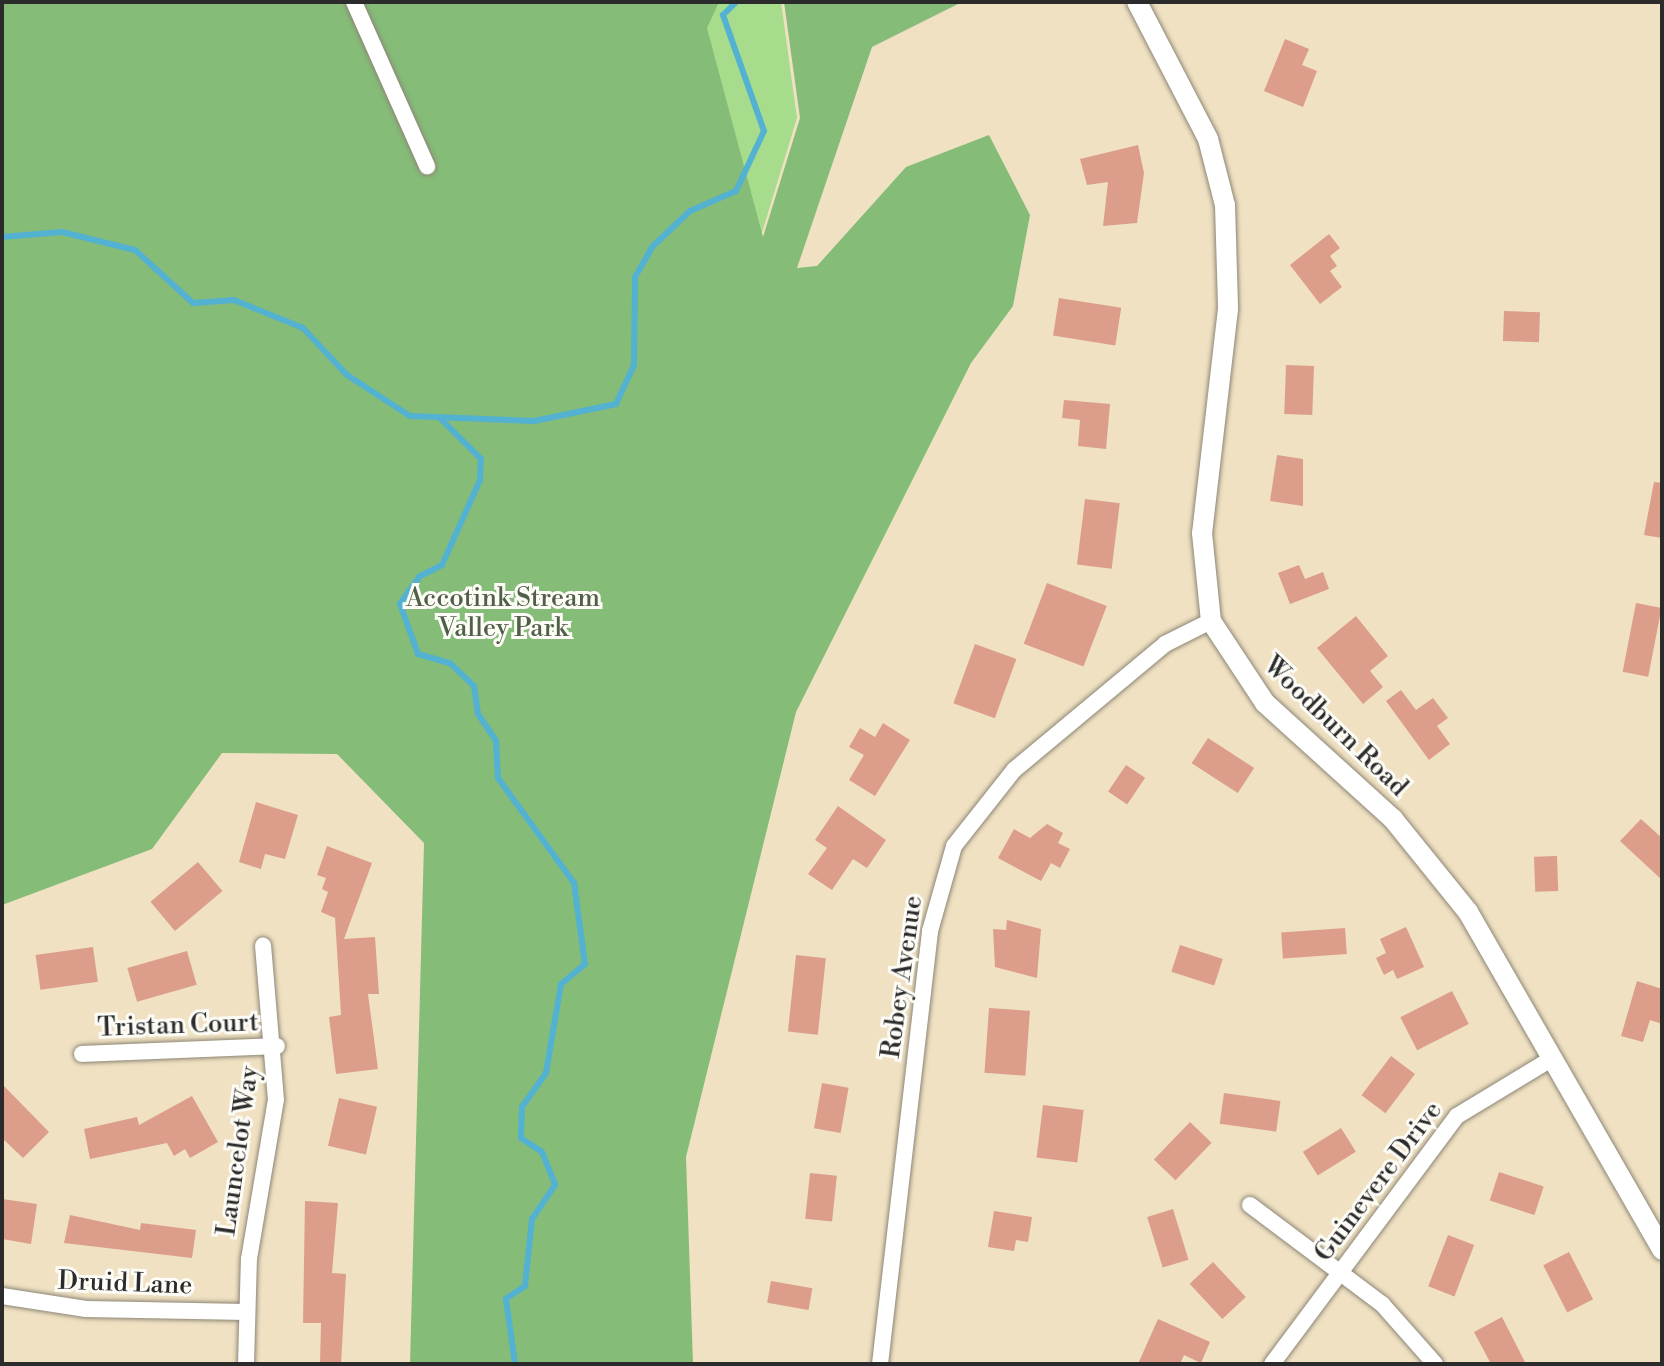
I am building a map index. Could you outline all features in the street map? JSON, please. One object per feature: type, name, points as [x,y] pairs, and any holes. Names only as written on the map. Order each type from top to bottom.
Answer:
[{"type":"street","points":[[354,2],[427,166]]},
{"type":"street","name":"Woodburn Road","points":[[1137,2],[1208,139],[1225,205],[1228,309],[1202,533],[1211,621],[1265,703],[1393,819],[1468,912],[1662,1250]]},
{"type":"street","name":"Robey Avenue","points":[[880,1364],[930,931],[954,846],[1014,770],[1165,644],[1211,621]]},
{"type":"street","name":"Launcelot Way","points":[[246,1364],[254,1215],[276,1100],[277,1046],[263,946]]},
{"type":"street","name":"Tristan Court","points":[[82,1054],[277,1046]]},
{"type":"street","name":"Guinevere Drive","points":[[1272,1364],[1457,1116],[1551,1059]]},
{"type":"street","points":[[1250,1205],[1407,1327],[1435,1364]]},
{"type":"street","name":"Druid Lane","points":[[2,1296],[86,1309],[247,1312]]},
{"type":"green space","name":"Accotink Stream Valley Park","points":[[2,2],[719,2],[707,28],[763,237],[800,118],[784,2],[962,2],[872,47],[797,268],[817,266],[906,167],[989,135],[1030,215],[1013,306],[971,363],[796,712],[686,1157],[693,1364],[410,1364],[424,843],[337,754],[222,753],[152,849],[2,905]]},
{"type":"green space","points":[[698,2],[781,2],[797,118],[760,239]]},
{"type":"building","points":[[1285,39],[1309,49],[1302,65],[1317,71],[1303,107],[1264,91]]},
{"type":"building","points":[[1138,145],[1144,173],[1137,223],[1103,226],[1108,182],[1087,185],[1080,159]]},
{"type":"building","points":[[1329,234],[1340,248],[1330,256],[1337,266],[1330,271],[1342,287],[1320,304],[1290,265]]},
{"type":"building","points":[[1059,298],[1121,308],[1115,345],[1053,336]]},
{"type":"building","points":[[1504,311],[1540,312],[1539,342],[1503,341]]},
{"type":"building","points":[[1286,365],[1314,366],[1312,415],[1284,414]]},
{"type":"building","points":[[1064,400],[1110,404],[1106,449],[1078,446],[1080,420],[1062,418]]},
{"type":"building","points":[[1277,455],[1303,459],[1303,506],[1270,501]]},
{"type":"building","points":[[1654,482],[1662,483],[1662,538],[1644,535]]},
{"type":"building","points":[[1085,499],[1120,503],[1112,569],[1077,565]]},
{"type":"building","points":[[1299,565],[1305,579],[1323,572],[1329,589],[1290,604],[1278,573]]},
{"type":"building","points":[[1047,583],[1107,606],[1083,667],[1024,644]]},
{"type":"building","points":[[1636,603],[1662,608],[1648,677],[1623,672]]},
{"type":"building","points":[[1356,616],[1388,656],[1370,671],[1383,687],[1363,704],[1317,648]]},
{"type":"building","points":[[975,644],[1016,659],[995,718],[953,703]]},
{"type":"building","points":[[1401,690],[1416,710],[1433,698],[1448,718],[1437,726],[1450,744],[1429,760],[1386,701]]},
{"type":"building","points":[[883,723],[910,740],[875,796],[849,780],[864,755],[849,747],[860,728],[875,737]]},
{"type":"building","points":[[1208,738],[1254,768],[1238,793],[1192,763]]},
{"type":"building","points":[[1126,765],[1145,778],[1127,804],[1108,792]]},
{"type":"building","points":[[256,802],[298,815],[285,859],[265,854],[261,869],[239,862]]},
{"type":"building","points":[[838,806],[886,840],[867,868],[853,859],[832,890],[808,874],[827,848],[815,840]]},
{"type":"building","points":[[1641,819],[1662,838],[1662,880],[1620,841]]},
{"type":"building","points":[[1047,824],[1063,833],[1058,843],[1070,849],[1060,868],[1051,863],[1041,881],[998,858],[1014,829],[1030,838]]},
{"type":"building","points":[[327,846],[372,863],[344,939],[375,937],[379,994],[368,994],[378,1069],[336,1074],[329,1017],[341,1015],[335,918],[321,912],[328,892],[322,889],[326,878],[317,875]]},
{"type":"building","points":[[1557,856],[1558,891],[1535,892],[1534,857]]},
{"type":"building","points":[[198,862],[222,891],[175,931],[151,902]]},
{"type":"building","points":[[1007,920],[1041,929],[1037,978],[995,967],[993,929],[1006,930]]},
{"type":"building","points":[[1406,927],[1424,967],[1397,979],[1393,970],[1384,975],[1376,958],[1386,953],[1380,939]]},
{"type":"building","points":[[1345,928],[1347,954],[1283,958],[1281,932]]},
{"type":"building","points":[[1180,945],[1223,959],[1214,986],[1171,972]]},
{"type":"building","points":[[93,947],[98,982],[40,990],[36,955]]},
{"type":"building","points":[[187,951],[197,985],[137,1002],[127,968]]},
{"type":"building","points":[[796,955],[826,958],[818,1035],[788,1032]]},
{"type":"building","points":[[1637,981],[1662,989],[1662,1024],[1650,1020],[1643,1042],[1621,1036]]},
{"type":"building","points":[[1452,991],[1469,1024],[1417,1050],[1400,1017]]},
{"type":"building","points":[[989,1008],[1030,1011],[1025,1076],[984,1073]]},
{"type":"building","points":[[1391,1056],[1415,1074],[1385,1113],[1362,1095]]},
{"type":"building","points":[[822,1083],[849,1088],[841,1133],[814,1128]]},
{"type":"building","points":[[2,1084],[49,1132],[23,1158],[2,1138]]},
{"type":"building","points":[[1224,1093],[1280,1101],[1276,1132],[1220,1124]]},
{"type":"building","points":[[192,1096],[218,1142],[190,1158],[185,1149],[174,1156],[167,1143],[90,1159],[84,1129],[137,1117],[139,1125]]},
{"type":"building","points":[[339,1098],[377,1107],[366,1155],[328,1146]]},
{"type":"building","points":[[1043,1105],[1084,1110],[1077,1163],[1037,1158]]},
{"type":"building","points":[[1190,1122],[1212,1143],[1175,1180],[1154,1159]]},
{"type":"building","points":[[1341,1128],[1356,1152],[1318,1176],[1303,1152]]},
{"type":"building","points":[[1499,1172],[1544,1187],[1534,1215],[1490,1201]]},
{"type":"building","points":[[810,1173],[837,1176],[832,1222],[805,1219]]},
{"type":"building","points":[[2,1199],[37,1204],[31,1244],[2,1239]]},
{"type":"building","points":[[305,1201],[338,1203],[332,1273],[346,1274],[341,1364],[320,1364],[321,1323],[303,1323]]},
{"type":"building","points":[[1173,1209],[1188,1260],[1163,1268],[1147,1217]]},
{"type":"building","points":[[994,1211],[1032,1217],[1028,1242],[1016,1240],[1014,1251],[988,1247]]},
{"type":"building","points":[[70,1215],[140,1230],[141,1223],[196,1230],[192,1258],[64,1243]]},
{"type":"building","points":[[1448,1235],[1474,1245],[1454,1296],[1428,1286]]},
{"type":"building","points":[[1569,1252],[1593,1299],[1567,1312],[1543,1265]]},
{"type":"building","points":[[1213,1262],[1246,1297],[1222,1319],[1190,1284]]},
{"type":"building","points":[[771,1281],[812,1288],[809,1310],[767,1303]]},
{"type":"building","points":[[1502,1317],[1526,1364],[1491,1364],[1474,1332]]},
{"type":"building","points":[[1158,1319],[1210,1342],[1201,1363],[1184,1355],[1180,1364],[1138,1364]]},
{"type":"waterway","points":[[2,237],[62,232],[135,250],[193,303],[234,300],[303,328],[347,375],[410,416],[534,421],[616,404],[634,365],[635,277],[652,247],[690,211],[736,191],[764,131],[723,15],[736,2]]},
{"type":"waterway","points":[[439,417],[481,459],[480,480],[442,565],[420,576],[400,604],[418,654],[450,663],[474,686],[478,714],[496,741],[498,778],[574,883],[585,964],[561,984],[546,1073],[522,1107],[521,1138],[542,1152],[555,1185],[532,1219],[525,1286],[506,1299],[515,1364]]}]
